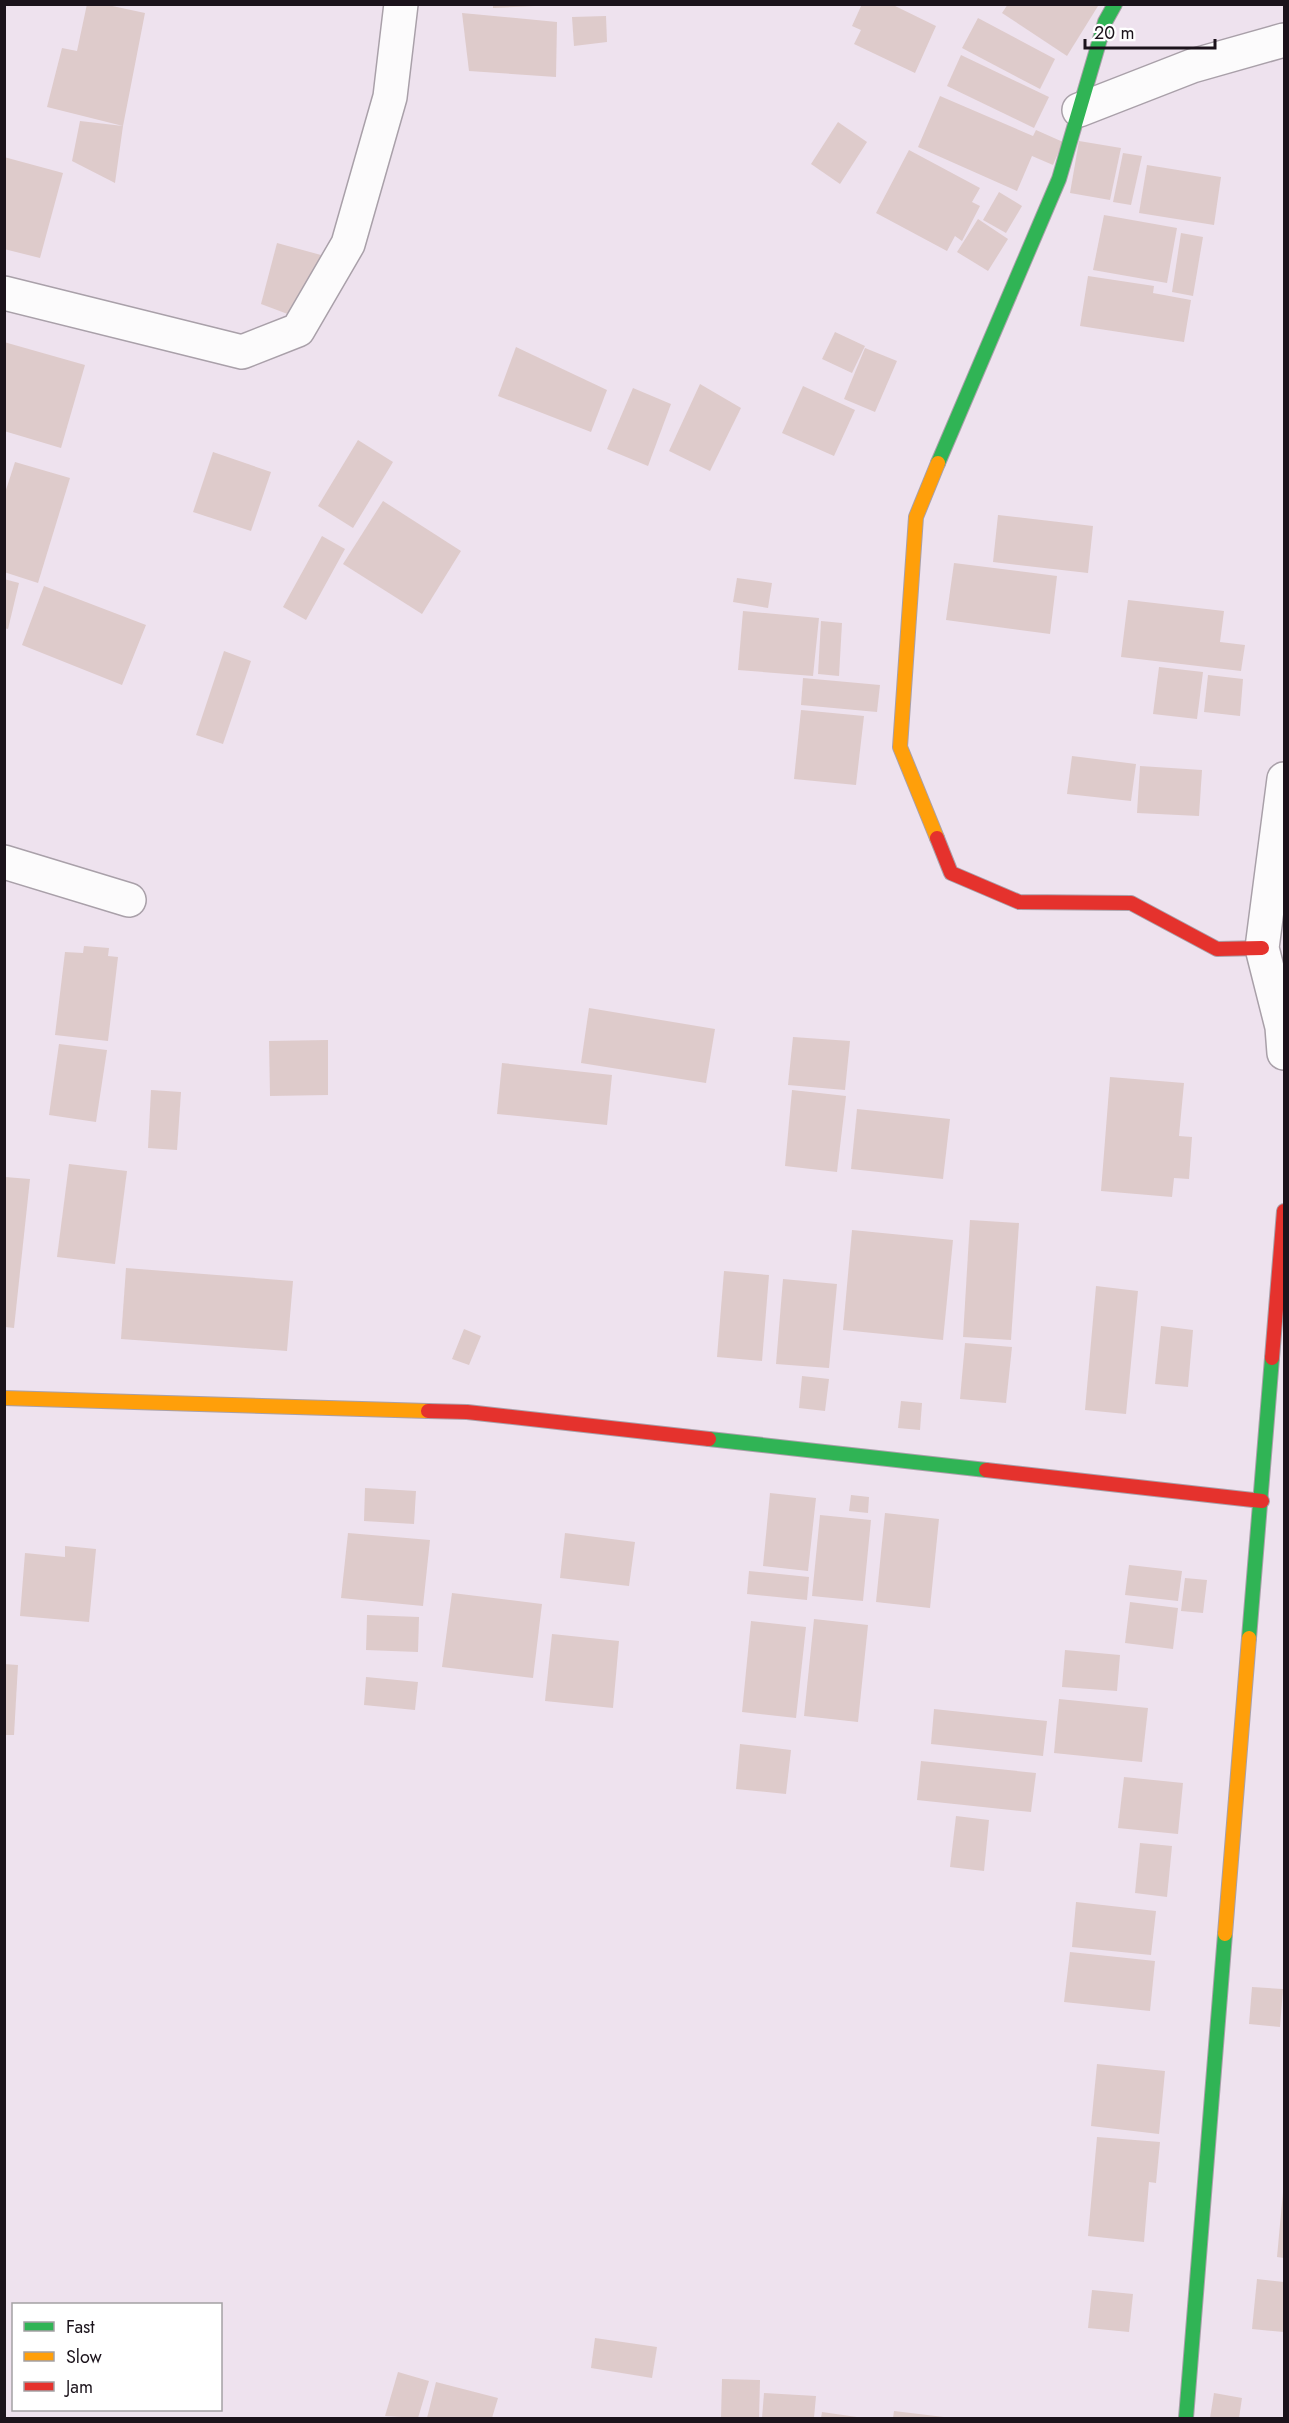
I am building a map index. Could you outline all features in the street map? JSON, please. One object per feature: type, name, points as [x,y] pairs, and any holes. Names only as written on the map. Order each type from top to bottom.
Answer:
[{"type":"street","points":[[4,293],[242,352],[298,330],[348,244],[390,97],[401,4]]},
{"type":"street","points":[[1115,4],[1105,22],[1059,179],[996,323],[916,517],[900,747],[951,873],[1019,902],[1131,903],[1217,949],[1262,948]]},
{"type":"street","points":[[1079,110],[1192,66],[1284,40]]},
{"type":"street","points":[[1284,779],[1262,948],[1282,1027],[1284,1053]]},
{"type":"street","points":[[4,862],[129,900]]},
{"type":"street","points":[[1186,2418],[1284,1211]]},
{"type":"street","points":[[4,1398],[467,1412],[1262,1501]]},
{"type":"building","points":[[87,4],[103,4],[145,13],[123,126],[47,107],[62,48],[77,51]]},
{"type":"building","points":[[493,4],[535,4],[535,6],[493,8]]},
{"type":"building","points":[[862,4],[891,4],[936,26],[915,73],[854,44],[861,30],[852,26]]},
{"type":"building","points":[[1008,4],[1096,4],[1098,6],[1067,56],[1002,13]]},
{"type":"building","points":[[462,13],[557,22],[556,77],[469,71]]},
{"type":"building","points":[[606,16],[607,42],[574,46],[572,17]]},
{"type":"building","points":[[978,18],[1055,59],[1040,89],[962,48]]},
{"type":"building","points":[[961,55],[1049,97],[1034,128],[947,86]]},
{"type":"building","points":[[940,96],[1033,136],[1036,130],[1063,142],[1053,165],[1032,156],[1017,191],[918,147]]},
{"type":"building","points":[[80,121],[123,126],[115,183],[72,161]]},
{"type":"building","points":[[838,122],[867,142],[840,184],[811,164]]},
{"type":"building","points":[[1079,141],[1121,148],[1110,200],[1070,193]]},
{"type":"building","points":[[909,150],[980,188],[972,202],[980,206],[962,241],[955,236],[947,251],[876,213]]},
{"type":"building","points":[[1123,153],[1142,156],[1131,205],[1113,202]]},
{"type":"building","points":[[4,157],[63,173],[40,258],[4,249]]},
{"type":"building","points":[[1147,165],[1221,177],[1214,225],[1139,213]]},
{"type":"building","points":[[999,192],[1022,206],[1006,233],[983,220]]},
{"type":"building","points":[[1104,215],[1177,228],[1167,283],[1093,270]]},
{"type":"building","points":[[978,219],[1008,239],[988,271],[957,252]]},
{"type":"building","points":[[1181,233],[1203,237],[1193,296],[1172,292]]},
{"type":"building","points":[[277,243],[321,255],[301,319],[261,304]]},
{"type":"building","points":[[1088,276],[1154,286],[1153,293],[1191,300],[1184,342],[1080,326]]},
{"type":"building","points":[[835,332],[865,346],[852,373],[822,359]]},
{"type":"building","points":[[4,342],[85,365],[61,448],[4,431]]},
{"type":"building","points":[[516,347],[607,390],[591,432],[498,396]]},
{"type":"building","points":[[865,348],[897,361],[875,412],[844,399]]},
{"type":"building","points":[[700,384],[741,408],[710,471],[669,451]]},
{"type":"building","points":[[803,386],[855,410],[834,456],[782,433]]},
{"type":"building","points":[[633,388],[671,404],[648,466],[607,449]]},
{"type":"building","points":[[358,440],[393,462],[353,528],[318,506]]},
{"type":"building","points":[[213,452],[271,472],[251,531],[193,512]]},
{"type":"building","points":[[15,462],[70,478],[38,583],[4,572],[4,496]]},
{"type":"building","points":[[383,501],[461,551],[422,614],[343,564]]},
{"type":"building","points":[[998,515],[1093,526],[1088,573],[993,562]]},
{"type":"building","points":[[322,536],[345,549],[306,620],[283,607]]},
{"type":"building","points":[[954,563],[1057,576],[1050,634],[946,620]]},
{"type":"building","points":[[737,578],[772,583],[768,608],[733,602]]},
{"type":"building","points":[[4,579],[19,583],[8,629],[4,628]]},
{"type":"building","points":[[44,586],[146,625],[122,685],[22,645]]},
{"type":"building","points":[[1128,600],[1224,611],[1220,642],[1245,645],[1241,671],[1121,657]]},
{"type":"building","points":[[743,611],[819,618],[813,676],[738,670]]},
{"type":"building","points":[[821,621],[842,623],[839,676],[818,674]]},
{"type":"building","points":[[224,651],[251,661],[223,744],[196,735]]},
{"type":"building","points":[[1159,667],[1203,672],[1197,719],[1153,714]]},
{"type":"building","points":[[1208,675],[1243,679],[1240,716],[1204,712]]},
{"type":"building","points":[[803,678],[880,685],[877,712],[801,705]]},
{"type":"building","points":[[801,710],[864,716],[856,785],[794,779]]},
{"type":"building","points":[[1072,756],[1136,764],[1131,801],[1067,794]]},
{"type":"building","points":[[1140,766],[1202,770],[1199,816],[1137,813]]},
{"type":"building","points":[[84,946],[109,948],[108,956],[118,957],[108,1041],[55,1035],[65,952],[83,953]]},
{"type":"building","points":[[589,1008],[715,1029],[706,1083],[581,1063]]},
{"type":"building","points":[[793,1037],[850,1041],[845,1090],[788,1085]]},
{"type":"building","points":[[328,1040],[328,1095],[270,1096],[269,1041]]},
{"type":"building","points":[[59,1044],[107,1050],[96,1122],[49,1115]]},
{"type":"building","points":[[502,1063],[612,1075],[607,1125],[497,1114]]},
{"type":"building","points":[[1110,1077],[1184,1083],[1179,1136],[1192,1137],[1189,1179],[1174,1178],[1172,1197],[1101,1191]]},
{"type":"building","points":[[151,1090],[181,1092],[177,1150],[148,1148]]},
{"type":"building","points":[[792,1090],[846,1096],[837,1172],[785,1166]]},
{"type":"building","points":[[857,1109],[950,1119],[943,1179],[851,1169]]},
{"type":"building","points":[[69,1164],[127,1171],[115,1264],[57,1257]]},
{"type":"building","points":[[5,1177],[30,1179],[14,1328],[5,1327]]},
{"type":"building","points":[[970,1220],[1019,1223],[1011,1340],[963,1337]]},
{"type":"building","points":[[852,1230],[953,1240],[943,1340],[843,1330]]},
{"type":"building","points":[[126,1268],[293,1281],[287,1351],[121,1339]]},
{"type":"building","points":[[724,1271],[769,1275],[762,1361],[717,1357]]},
{"type":"building","points":[[783,1279],[837,1284],[829,1368],[776,1364]]},
{"type":"building","points":[[1096,1286],[1138,1291],[1126,1414],[1085,1410]]},
{"type":"building","points":[[1161,1326],[1193,1330],[1188,1387],[1155,1384]]},
{"type":"building","points":[[464,1329],[481,1336],[469,1365],[452,1359]]},
{"type":"building","points":[[965,1343],[1012,1347],[1006,1403],[960,1399]]},
{"type":"building","points":[[802,1376],[829,1379],[825,1411],[799,1408]]},
{"type":"building","points":[[901,1401],[922,1403],[920,1430],[898,1428]]},
{"type":"building","points":[[365,1488],[416,1491],[414,1524],[364,1521]]},
{"type":"building","points":[[770,1493],[816,1498],[808,1571],[763,1566]]},
{"type":"building","points":[[851,1495],[869,1497],[868,1513],[849,1511]]},
{"type":"building","points":[[885,1513],[939,1519],[930,1608],[876,1602]]},
{"type":"building","points":[[820,1515],[871,1520],[863,1601],[812,1596]]},
{"type":"building","points":[[348,1533],[430,1540],[423,1606],[341,1598]]},
{"type":"building","points":[[565,1533],[635,1542],[629,1586],[560,1578]]},
{"type":"building","points":[[65,1546],[96,1549],[89,1622],[20,1616],[25,1553],[65,1557]]},
{"type":"building","points":[[1129,1565],[1182,1571],[1178,1601],[1125,1595]]},
{"type":"building","points":[[749,1571],[809,1577],[807,1600],[747,1594]]},
{"type":"building","points":[[1185,1578],[1207,1580],[1203,1613],[1181,1611]]},
{"type":"building","points":[[452,1593],[542,1604],[533,1678],[442,1667]]},
{"type":"building","points":[[1130,1602],[1178,1608],[1173,1649],[1125,1643]]},
{"type":"building","points":[[367,1615],[419,1617],[418,1652],[366,1650]]},
{"type":"building","points":[[814,1619],[868,1625],[858,1722],[804,1716]]},
{"type":"building","points":[[751,1621],[806,1627],[796,1718],[742,1712]]},
{"type":"building","points":[[552,1634],[619,1641],[613,1708],[545,1701]]},
{"type":"building","points":[[1065,1650],[1120,1655],[1117,1691],[1062,1687]]},
{"type":"building","points":[[4,1664],[18,1665],[14,1735],[4,1735]]},
{"type":"building","points":[[366,1677],[418,1682],[415,1710],[364,1705]]},
{"type":"building","points":[[1059,1699],[1148,1708],[1142,1762],[1054,1753]]},
{"type":"building","points":[[934,1709],[1047,1721],[1043,1756],[931,1744]]},
{"type":"building","points":[[740,1744],[791,1750],[786,1794],[736,1789]]},
{"type":"building","points":[[921,1761],[1036,1773],[1031,1812],[917,1800]]},
{"type":"building","points":[[1124,1777],[1183,1783],[1178,1834],[1118,1828]]},
{"type":"building","points":[[956,1816],[989,1820],[984,1871],[950,1867]]},
{"type":"building","points":[[1140,1843],[1172,1846],[1167,1897],[1135,1893]]},
{"type":"building","points":[[1076,1902],[1156,1911],[1151,1955],[1072,1947]]},
{"type":"building","points":[[1070,1952],[1155,1961],[1150,2011],[1064,2002]]},
{"type":"building","points":[[1252,1987],[1283,1989],[1280,2027],[1249,2024]]},
{"type":"building","points":[[1097,2064],[1165,2071],[1159,2134],[1091,2126]]},
{"type":"building","points":[[1097,2137],[1160,2142],[1156,2183],[1149,2182],[1144,2242],[1088,2236]]},
{"type":"building","points":[[1284,2192],[1284,2258],[1277,2257]]},
{"type":"building","points":[[1257,2279],[1284,2282],[1284,2332],[1252,2329]]},
{"type":"building","points":[[1092,2290],[1133,2294],[1129,2332],[1088,2328]]},
{"type":"building","points":[[595,2338],[657,2347],[652,2378],[591,2368]]},
{"type":"building","points":[[398,2372],[429,2381],[418,2418],[385,2416]]},
{"type":"building","points":[[722,2379],[760,2380],[759,2418],[721,2418]]},
{"type":"building","points":[[436,2382],[498,2398],[492,2418],[427,2418]]},
{"type":"building","points":[[764,2393],[816,2396],[814,2418],[762,2418]]},
{"type":"building","points":[[1214,2393],[1242,2398],[1239,2418],[1210,2418]]},
{"type":"building","points":[[894,2411],[944,2417],[944,2418],[893,2418]]},
{"type":"building","points":[[822,2412],[857,2417],[857,2418],[821,2418]]},
{"type":"traffic: fast","points":[[938,463],[1059,179],[1105,22],[1115,4]]},
{"type":"traffic: fast","points":[[1249,1638],[1272,1358]]},
{"type":"traffic: fast","points":[[709,1439],[986,1470]]},
{"type":"traffic: fast","points":[[1186,2418],[1225,1934]]},
{"type":"traffic: slow","points":[[937,838],[900,747],[916,517],[938,463]]},
{"type":"traffic: slow","points":[[4,1398],[428,1411]]},
{"type":"traffic: slow","points":[[1225,1934],[1249,1638]]},
{"type":"traffic: jam","points":[[937,838],[951,873],[1019,902],[1131,903],[1217,949],[1262,948]]},
{"type":"traffic: jam","points":[[1272,1358],[1284,1211]]},
{"type":"traffic: jam","points":[[428,1411],[467,1412],[709,1439]]},
{"type":"traffic: jam","points":[[986,1470],[1262,1501]]}]
